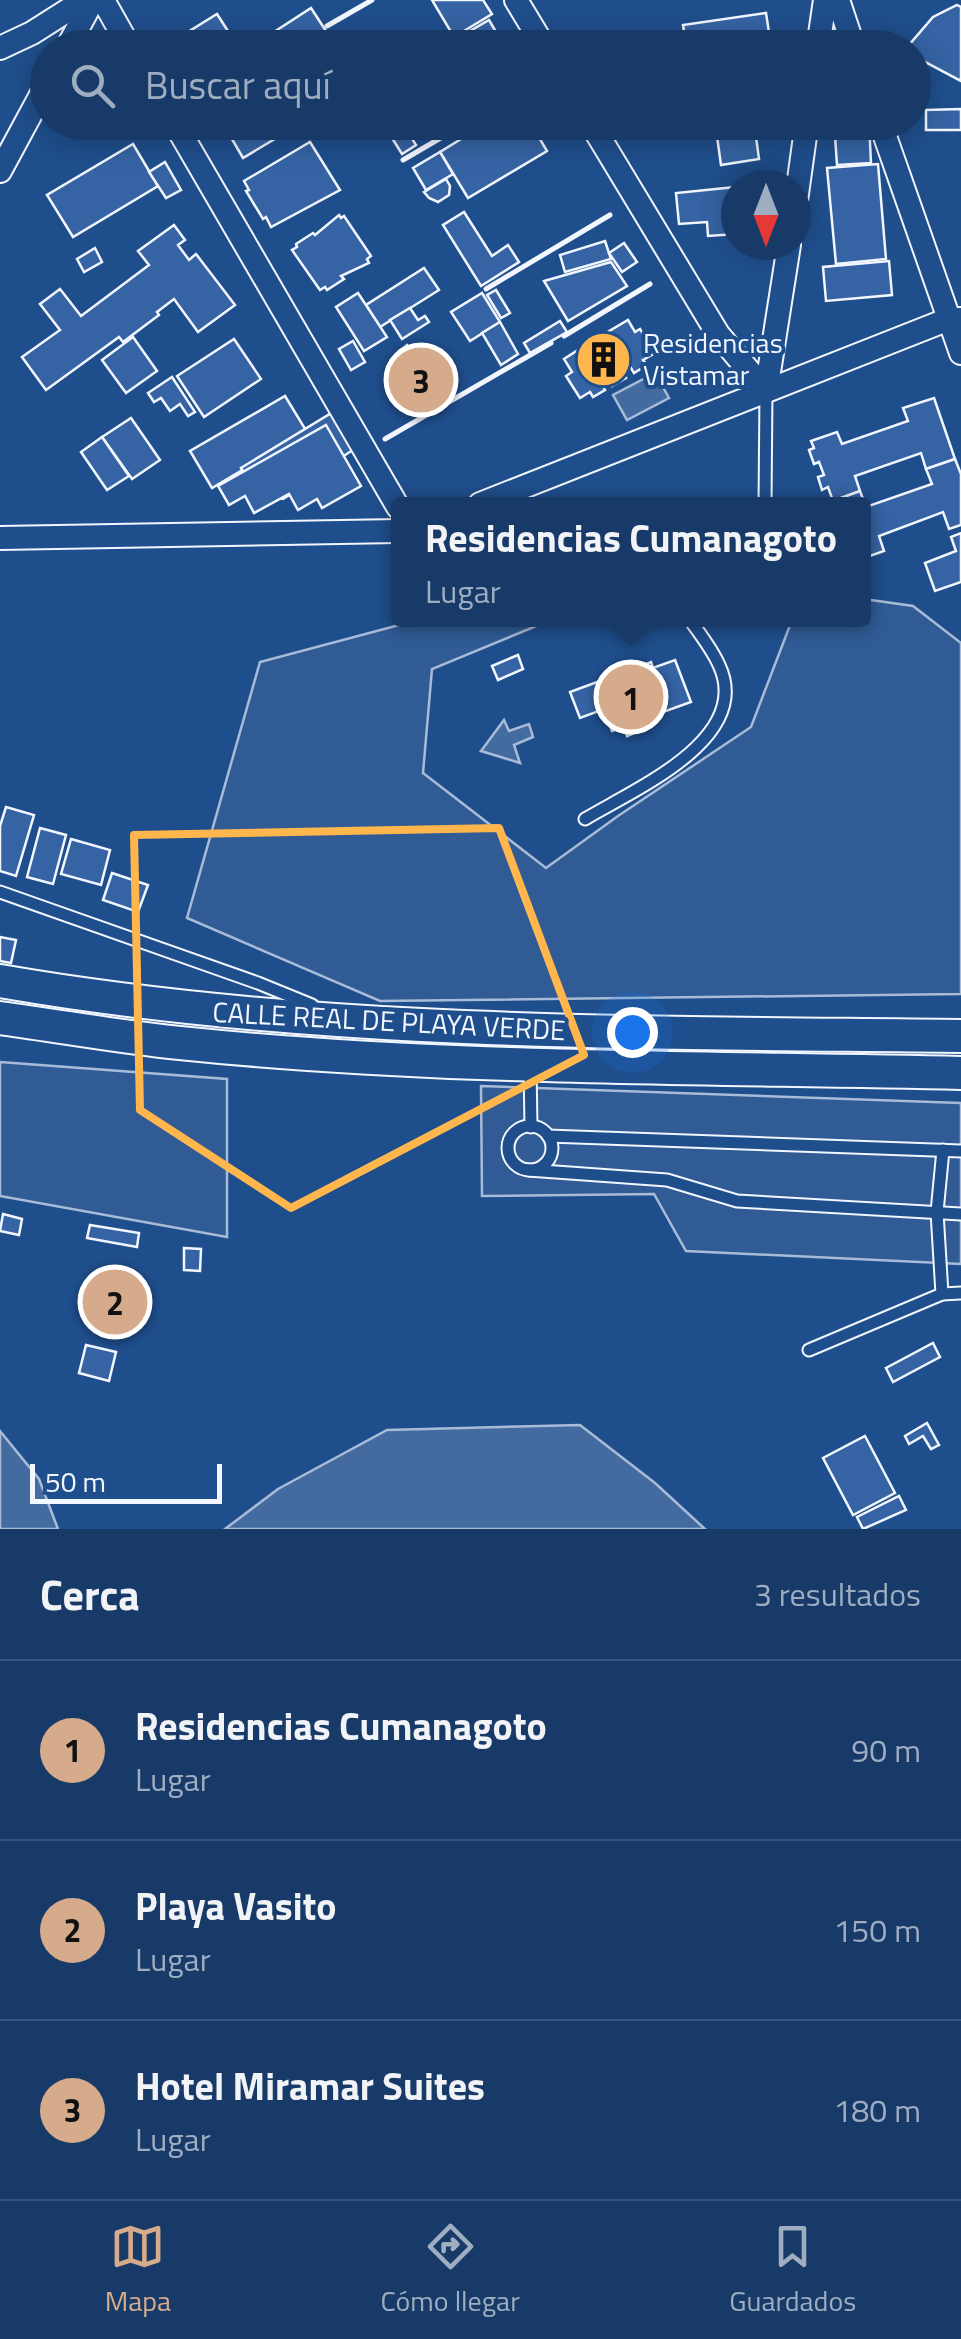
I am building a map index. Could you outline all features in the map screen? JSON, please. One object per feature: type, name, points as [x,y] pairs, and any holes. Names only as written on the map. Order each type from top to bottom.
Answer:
[{"type":"street","points":[[37,30],[84,0]]},
{"type":"street","points":[[77,30],[93,0]]},
{"type":"street","points":[[103,0],[120,30]]},
{"type":"street","points":[[516,0],[534,30]]},
{"type":"street","points":[[821,30],[825,0]]},
{"type":"street","points":[[838,0],[848,30]]},
{"type":"street","points":[[0,48],[30,34]]},
{"type":"street","points":[[0,171],[8,136],[30,106]]},
{"type":"street","points":[[184,140],[392,497]]},
{"type":"street","points":[[601,140],[718,334],[766,391]]},
{"type":"street","points":[[801,170],[805,140]]},
{"type":"street","points":[[887,140],[955,319],[961,354]]},
{"type":"street","points":[[766,391],[787,260]]},
{"type":"street","points":[[498,497],[955,319]]},
{"type":"street","points":[[0,538],[391,532]]},
{"type":"street","name":"CALLE REAL DE PLAYA VERDE","points":[[0,982],[189,1010],[348,1020],[532,1029],[961,1036]]},
{"type":"street","name":"CALLE REAL DE PLAYA VERDE","points":[[0,1018],[180,1043],[530,1063],[961,1073]]},
{"type":"street","points":[[530,1063],[532,1029]]},
{"type":"lane","points":[[765,497],[766,391]]},
{"type":"lane","points":[[586,818],[691,756],[714,729],[724,702],[720,667],[694,627]]},
{"type":"lane","points":[[0,892],[258,982],[348,1020]]},
{"type":"lane","points":[[530,1063],[530,1127]]},
{"type":"lane","points":[[961,1151],[548,1136],[530,1127],[517,1131],[508,1150],[514,1164],[528,1170],[667,1180],[737,1201],[961,1214]]},
{"type":"lane","points":[[528,1170],[536,1170],[548,1160],[552,1148],[548,1136]]},
{"type":"lane","points":[[942,1294],[937,1212],[943,1150]]},
{"type":"lane","points":[[809,1350],[942,1294],[961,1292]]},
{"type":"highlighted area","points":[[499,828],[584,1055],[291,1208],[140,1110],[134,835]]},
{"type":"shaded area","points":[[655,373],[669,398],[627,420],[613,395]]},
{"type":"shaded area","points":[[871,600],[913,606],[961,643],[961,994],[380,1001],[187,918],[260,662],[392,627],[534,627],[432,669],[423,773],[546,868],[751,727],[789,627],[871,627]]},
{"type":"shaded area","points":[[504,720],[509,731],[529,724],[533,737],[514,745],[520,763],[481,751]]},
{"type":"shaded area","points":[[0,1062],[227,1079],[227,1237],[0,1196]]},
{"type":"shaded area","points":[[481,1086],[961,1103],[961,1264],[686,1251],[654,1194],[482,1196]]},
{"type":"shaded area","points":[[580,1425],[655,1483],[705,1529],[225,1529],[278,1489],[387,1430]]},
{"type":"shaded area","points":[[0,1431],[39,1479],[58,1529],[0,1529]]},
{"type":"building","points":[[432,0],[483,0],[492,14],[466,30],[450,30]]},
{"type":"building","points":[[957,5],[961,7],[961,81],[931,65],[931,30],[922,30],[933,17]]},
{"type":"building","points":[[311,8],[325,30],[277,30]]},
{"type":"building","points":[[766,13],[769,30],[684,30],[683,25]]},
{"type":"building","points":[[217,14],[227,30],[191,30]]},
{"type":"building","points":[[489,20],[495,30],[472,30]]},
{"type":"building","points":[[961,109],[961,130],[931,130],[931,110]]},
{"type":"building","points":[[232,140],[273,140],[243,158]]},
{"type":"building","points":[[393,140],[413,140],[416,145],[402,154]]},
{"type":"building","points":[[460,140],[541,140],[547,151],[468,198],[440,152]]},
{"type":"building","points":[[718,140],[756,140],[759,159],[721,165]]},
{"type":"building","points":[[835,140],[870,140],[871,163],[837,165]]},
{"type":"building","points":[[310,142],[340,190],[271,227],[246,191],[249,190],[244,181]]},
{"type":"building","points":[[133,144],[158,186],[73,237],[47,195]]},
{"type":"building","points":[[440,152],[453,174],[426,190],[413,168]]},
{"type":"building","points":[[165,162],[181,190],[166,198],[149,172]]},
{"type":"building","points":[[878,164],[886,259],[836,264],[827,168]]},
{"type":"building","points":[[446,179],[449,195],[438,202],[424,192]]},
{"type":"building","points":[[721,188],[721,235],[708,236],[707,222],[679,224],[676,193]]},
{"type":"building","points":[[464,212],[492,256],[508,245],[519,262],[481,286],[443,225]]},
{"type":"building","points":[[339,215],[344,216],[371,256],[367,259],[369,263],[341,276],[344,279],[327,290],[320,290],[292,250]]},
{"type":"building","points":[[174,225],[185,240],[178,245],[189,260],[196,254],[235,305],[198,332],[174,299],[123,342],[119,337],[46,390],[22,357],[60,330],[40,304],[60,289],[81,316],[149,265],[138,251]]},
{"type":"building","points":[[605,241],[611,259],[565,272],[560,255]]},
{"type":"building","points":[[624,243],[637,262],[622,272],[609,253]]},
{"type":"building","points":[[95,248],[102,262],[84,272],[77,259]]},
{"type":"building","points":[[889,261],[892,295],[826,301],[823,267]]},
{"type":"building","points":[[611,262],[627,286],[568,321],[544,281]]},
{"type":"building","points":[[424,268],[439,290],[380,327],[366,305]]},
{"type":"building","points":[[496,290],[510,313],[501,318],[487,295]]},
{"type":"building","points":[[358,293],[387,337],[364,351],[336,307]]},
{"type":"building","points":[[482,293],[500,322],[470,341],[451,312]]},
{"type":"building","points":[[410,308],[418,320],[425,316],[429,322],[402,339],[390,320]]},
{"type":"building","name":"Residencias Vistamar","points":[[628,320],[635,332],[640,329],[655,353],[643,360],[647,365],[634,373],[631,368],[622,373],[626,378],[612,386],[609,381],[602,385],[605,390],[593,397],[590,392],[580,398],[566,376],[572,372],[564,359],[589,343],[596,354],[613,343],[606,333]]},
{"type":"building","points":[[560,321],[567,332],[530,353],[524,343]]},
{"type":"building","points":[[500,322],[518,354],[501,365],[482,333]]},
{"type":"building","points":[[133,337],[157,371],[126,393],[102,360]]},
{"type":"building","points":[[234,339],[261,379],[204,417],[177,376]]},
{"type":"building","points":[[353,341],[365,362],[351,370],[339,349]]},
{"type":"building","points":[[407,345],[412,354],[419,349],[425,359],[430,355],[452,388],[411,414],[390,392],[395,390],[394,383],[403,372],[397,363],[403,359],[399,351]]},
{"type":"building","points":[[172,377],[195,412],[188,416],[180,404],[170,411],[161,398],[154,402],[148,393]]},
{"type":"building","points":[[285,396],[307,432],[212,488],[190,451]]},
{"type":"building","points":[[934,398],[955,459],[926,469],[921,453],[855,476],[860,491],[832,497],[828,487],[822,490],[818,477],[824,475],[819,462],[814,464],[809,450],[814,448],[811,441],[837,432],[842,444],[908,421],[903,408]]},
{"type":"building","points":[[333,412],[356,448],[339,459],[342,463],[283,499],[277,497],[264,505],[241,468]]},
{"type":"building","points":[[131,418],[160,460],[132,479],[102,437]]},
{"type":"building","points":[[326,425],[361,486],[322,508],[317,499],[298,510],[289,494],[254,513],[245,496],[229,505],[218,486]]},
{"type":"building","points":[[102,437],[129,476],[107,490],[81,452]]},
{"type":"building","points":[[955,459],[961,474],[961,525],[949,529],[943,512],[879,536],[884,551],[871,556],[871,505],[932,484],[926,469]]},
{"type":"building","points":[[961,533],[961,582],[935,591],[925,563],[956,551],[951,537]]},
{"type":"building","points":[[518,655],[523,669],[498,680],[492,666]]},
{"type":"building","points":[[675,660],[691,702],[646,718],[649,727],[627,736],[624,727],[612,731],[604,709],[580,718],[570,692],[651,662],[653,668]]},
{"type":"building","points":[[6,807],[34,815],[16,876],[0,871],[0,826]]},
{"type":"building","points":[[40,828],[66,835],[53,884],[27,877]]},
{"type":"building","points":[[71,839],[110,850],[101,885],[61,874]]},
{"type":"building","points":[[112,873],[148,885],[138,912],[103,900]]},
{"type":"building","points":[[0,937],[16,940],[11,963],[0,961]]},
{"type":"building","points":[[3,1214],[22,1219],[19,1235],[0,1231]]},
{"type":"building","points":[[90,1225],[139,1233],[137,1247],[87,1238]]},
{"type":"building","points":[[184,1248],[201,1249],[200,1271],[184,1270]]},
{"type":"building","points":[[933,1343],[940,1357],[893,1382],[886,1368]]},
{"type":"building","points":[[86,1345],[116,1352],[109,1381],[79,1373]]},
{"type":"building","points":[[927,1423],[939,1445],[931,1449],[923,1436],[909,1444],[905,1436]]},
{"type":"building","points":[[865,1436],[895,1493],[853,1515],[823,1458]]},
{"type":"building","points":[[899,1496],[906,1510],[863,1529],[857,1517]]},
{"type":"wall","points":[[327,26],[372,0]]},
{"type":"wall","points":[[403,160],[437,140]]},
{"type":"wall","points":[[486,289],[610,215]]},
{"type":"wall","points":[[564,336],[650,284]]},
{"type":"wall","points":[[385,439],[551,343]]},
{"type":"place","name":"Residencias Vistamar","points":[[604,359]]},
{"type":"place","name":"Hotel Miramar Suites","points":[[421,380]]},
{"type":"place","name":"Residencias Cumanagoto","points":[[631,697]]},
{"type":"place","name":"Playa Vasito","points":[[115,1302]]}]
